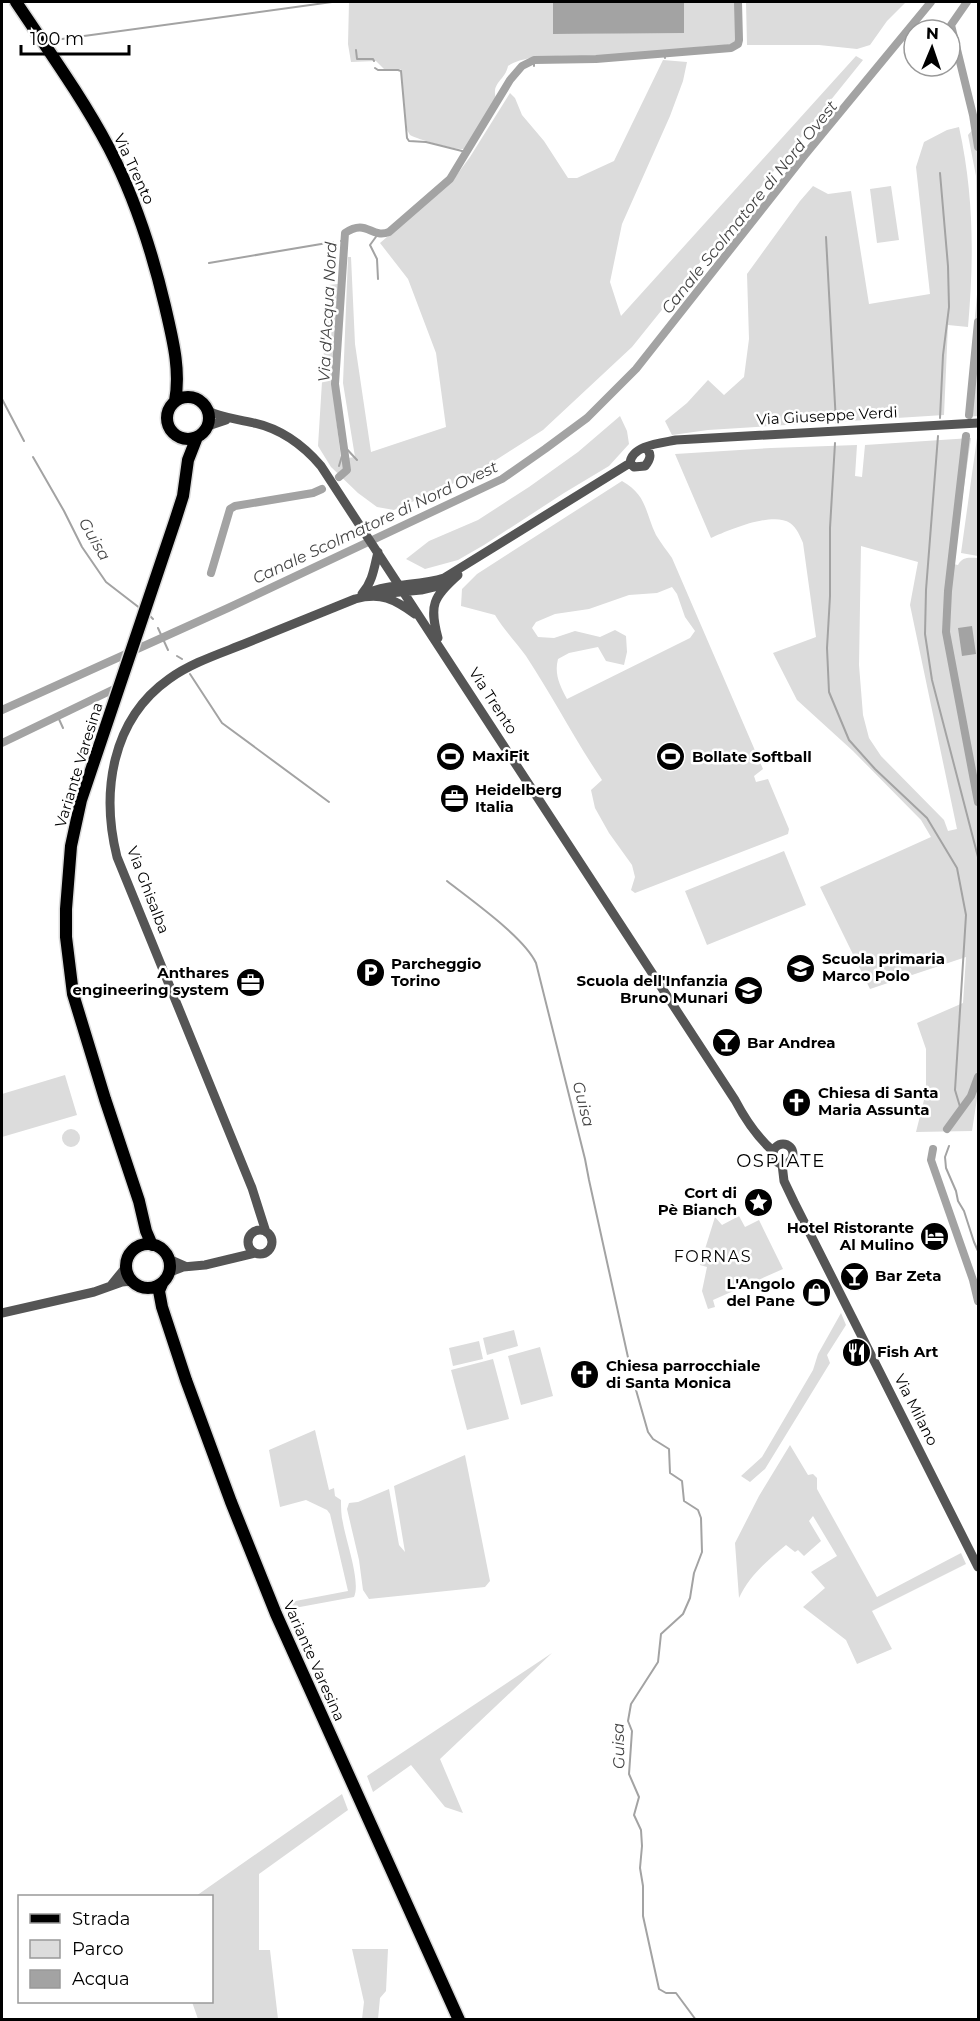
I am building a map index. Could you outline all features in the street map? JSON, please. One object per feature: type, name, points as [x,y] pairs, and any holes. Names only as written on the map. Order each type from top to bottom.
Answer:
[{"type":"main road","name":"Via Trento","points":[[16,2],[87,109],[127,186],[154,264],[177,369],[192,397],[200,400],[208,411]]},
{"type":"main road","name":"Via Trento","points":[[177,369],[175,401],[167,412],[166,421],[170,431],[181,438]]},
{"type":"main road","points":[[175,401],[183,397],[192,397]]},
{"type":"main road","points":[[181,438],[197,437],[208,426],[208,411]]},
{"type":"main road","name":"Variante Varesina","points":[[126,1267],[128,1258],[138,1247],[143,1223],[139,1201],[73,994],[66,938],[66,886],[70,846],[81,800],[183,496],[188,460],[197,437]]},
{"type":"main road","name":"Variante Varesina","points":[[181,438],[188,460]]},
{"type":"main road","name":"Variante Varesina","points":[[143,1223],[152,1245],[164,1251],[169,1259]]},
{"type":"main road","points":[[138,1247],[152,1245]]},
{"type":"main road","points":[[145,1288],[154,1288],[162,1284],[170,1272],[169,1259]]},
{"type":"main road","points":[[126,1267],[132,1281]]},
{"type":"main road","name":"Variante Varesina","points":[[132,1281],[152,1294],[162,1307]]},
{"type":"main road","name":"Variante Varesina","points":[[162,1284],[159,1291],[162,1307],[186,1380],[276,1614],[459,2019]]},
{"type":"street","name":"Via Trento","points":[[208,411],[232,420],[266,426],[280,432],[303,448],[321,466],[756,1133],[775,1149]]},
{"type":"street","name":"Via Trento","points":[[208,426],[232,420]]},
{"type":"street","name":"Via Giuseppe Verdi","points":[[648,452],[676,441],[978,423]]},
{"type":"street","points":[[402,589],[444,578],[471,563],[630,463],[633,453],[637,450],[648,452],[649,462],[641,468],[634,467],[630,463]]},
{"type":"street","points":[[378,552],[373,576],[362,596],[400,604],[420,617]]},
{"type":"street","points":[[387,566],[398,574],[413,579],[446,574],[471,563]]},
{"type":"street","points":[[441,648],[433,622],[432,608],[436,597],[471,563]]},
{"type":"street","points":[[402,589],[432,588],[453,579]]},
{"type":"street","name":"Via Ghisalba","points":[[266,1233],[252,1188],[117,857],[109,814],[112,772],[124,736],[140,707],[169,679],[208,658],[362,596],[402,589]]},
{"type":"street","points":[[784,1144],[790,1148],[792,1158],[784,1164],[774,1160],[775,1149],[784,1144]]},
{"type":"street","name":"Via Milano","points":[[784,1164],[810,1234],[978,1567]]},
{"type":"street","name":"Via Ghisalba","points":[[251,1237],[257,1223],[257,1206]]},
{"type":"street","points":[[170,1272],[255,1253],[265,1253],[271,1247],[272,1240],[261,1231],[251,1237],[243,1247],[219,1261]]},
{"type":"street","points":[[251,1237],[250,1248],[255,1253]]},
{"type":"street","points":[[169,1259],[178,1265],[187,1267]]},
{"type":"street","points":[[110,1286],[126,1267]]},
{"type":"street","points":[[2,1313],[132,1281]]},
{"type":"green space","points":[[349,2],[553,2],[554,34],[684,32],[684,2],[736,2],[736,41],[730,44],[692,49],[597,56],[556,56],[518,61],[508,66],[495,89],[496,99],[465,149],[460,149],[410,135],[407,130],[401,69],[384,69],[376,61],[351,62],[348,44]]},
{"type":"green space","points":[[746,2],[906,2],[887,21],[870,45],[857,49],[819,45],[747,45]]},
{"type":"green space","points":[[856,56],[863,60],[632,347],[543,430],[474,474],[394,510],[377,507],[358,493],[331,467],[318,446],[328,285],[338,284],[332,384],[341,459],[355,457],[343,383],[348,257],[351,257],[355,344],[371,452],[446,427],[436,353],[408,279],[380,243],[453,180],[510,93],[515,98],[522,115],[544,141],[568,178],[577,178],[614,161],[663,60],[687,62],[683,81],[670,116],[622,224],[610,282],[621,316]]},
{"type":"green space","points":[[978,118],[978,283],[976,176],[968,135],[974,128],[973,120]]},
{"type":"green space","points":[[959,127],[970,202],[972,251],[970,301],[968,327],[948,325],[944,415],[708,430],[672,435],[665,421],[687,403],[708,380],[724,395],[744,377],[749,339],[747,274],[813,186],[828,194],[851,191],[869,304],[930,294],[916,167],[924,142],[947,130]]},
{"type":"green space","points":[[891,186],[899,240],[877,243],[870,189]]},
{"type":"green space","points":[[978,283],[978,416],[966,417]]},
{"type":"green space","points":[[620,416],[627,431],[629,444],[609,466],[458,560],[425,569],[406,559],[429,541],[478,520],[529,487],[578,452]]},
{"type":"green space","points":[[971,438],[953,564],[958,565],[966,558],[978,558],[978,777],[976,786],[978,796],[978,1092],[972,1131],[916,1132],[926,1092],[926,1049],[917,1023],[963,1003],[966,957],[870,989],[820,887],[931,837],[921,820],[853,751],[797,700],[773,653],[816,637],[801,538],[790,523],[773,519],[751,523],[711,538],[675,454],[857,445],[855,476],[862,477],[865,445]],"holes":[[[861,546],[918,562],[910,605],[957,829],[948,831],[944,820],[881,756],[869,738],[863,715],[859,665]]]},
{"type":"green space","points":[[978,438],[978,556],[961,553]]},
{"type":"green space","points":[[622,481],[630,486],[641,498],[656,535],[672,558],[763,769],[754,776],[756,782],[768,779],[789,829],[788,834],[635,893],[631,890],[635,877],[632,865],[609,833],[595,808],[591,790],[602,780],[526,656],[495,615],[461,606],[462,589],[477,574]],"holes":[[[672,587],[677,594],[685,617],[695,631],[690,638],[567,699],[557,675],[558,659],[569,653],[598,647],[606,661],[624,665],[627,652],[626,636],[615,630],[600,637],[575,631],[554,638],[538,637],[532,628],[536,622],[555,614],[589,609],[629,595],[657,593]]]},
{"type":"green space","points":[[784,851],[806,905],[707,945],[685,891]]},
{"type":"green space","points":[[65,1075],[77,1115],[2,1137],[2,1094]]},
{"type":"green space","points":[[71,1129],[77,1132],[80,1138],[77,1144],[71,1147],[65,1144],[62,1138],[65,1132]]},
{"type":"green space","points":[[739,1216],[745,1227],[759,1220],[783,1269],[713,1300],[715,1307],[708,1309],[702,1291],[707,1267],[700,1265],[715,1217],[722,1225]]},
{"type":"green space","points":[[841,1313],[846,1325],[827,1355],[830,1363],[765,1469],[750,1482],[741,1476],[762,1457],[813,1370],[818,1354]]},
{"type":"green space","points":[[514,1330],[518,1346],[487,1355],[483,1338]]},
{"type":"green space","points":[[479,1341],[483,1359],[453,1366],[449,1348]]},
{"type":"green space","points":[[540,1347],[553,1396],[521,1405],[508,1356]]},
{"type":"green space","points":[[493,1359],[509,1419],[467,1430],[451,1370]]},
{"type":"green space","points":[[315,1430],[329,1490],[334,1488],[335,1496],[341,1500],[342,1517],[356,1590],[354,1597],[289,1609],[285,1603],[348,1591],[330,1514],[327,1510],[306,1500],[280,1507],[269,1450]]},
{"type":"green space","points":[[790,1445],[808,1475],[813,1474],[817,1478],[817,1489],[877,1597],[961,1553],[966,1564],[872,1611],[892,1649],[857,1664],[846,1640],[803,1607],[825,1588],[811,1572],[837,1556],[813,1516],[809,1521],[821,1541],[804,1556],[798,1550],[795,1552],[786,1545],[754,1575],[739,1598],[735,1543],[759,1496]]},
{"type":"green space","points":[[465,1455],[490,1581],[485,1587],[369,1599],[363,1590],[359,1560],[347,1509],[349,1503],[358,1502],[389,1489],[399,1545],[405,1552],[394,1486]]},
{"type":"green space","points":[[552,1653],[440,1759],[463,1813],[445,1807],[411,1765],[373,1792],[367,1776]]},
{"type":"green space","points":[[342,1794],[348,1810],[259,1874],[259,1950],[270,1950],[278,2019],[198,2019],[192,2003],[213,2003],[213,1895],[197,1895]]},
{"type":"green space","points":[[352,1949],[388,1949],[386,1991],[380,1998],[378,2019],[362,2019],[364,2002]]},
{"type":"water","points":[[553,2],[684,2],[684,33],[553,34]]},
{"type":"water","points":[[972,626],[976,654],[962,656],[958,628]]},
{"type":"waterway","points":[[62,39],[332,2]]},
{"type":"waterway","name":"Via d'Acqua Nord","points":[[339,477],[347,470],[335,384],[345,233],[359,228],[378,233],[389,232],[450,179],[510,80],[522,66],[534,60],[596,59],[731,48],[738,44],[739,40],[738,2]]},
{"type":"waterway","name":"Canale Scolmatore di Nord Ovest","points":[[2,710],[228,608],[502,479],[587,418],[636,369],[804,156],[931,2]]},
{"type":"waterway","points":[[967,2],[951,25],[973,115],[978,147]]},
{"type":"waterway","points":[[356,50],[357,59],[373,59],[374,61]]},
{"type":"waterway","name":"Via d'Acqua Nord","points":[[664,54],[665,58]]},
{"type":"waterway","name":"Via d'Acqua Nord","points":[[534,60],[534,66]]},
{"type":"waterway","points":[[375,68],[401,71],[409,141],[426,142],[466,152]]},
{"type":"waterway","points":[[940,173],[949,307],[943,355],[940,418]]},
{"type":"waterway","points":[[378,234],[370,245],[377,259],[378,279]]},
{"type":"waterway","points":[[826,237],[836,423]]},
{"type":"waterway","points":[[209,263],[333,242]]},
{"type":"waterway","points":[[969,415],[978,322]]},
{"type":"waterway","name":"Guisa","points":[[2,399],[24,441]]},
{"type":"waterway","points":[[938,436],[926,590],[925,634],[932,680],[978,857]]},
{"type":"waterway","points":[[966,436],[948,591],[946,632],[978,802]]},
{"type":"waterway","points":[[835,443],[827,648],[829,692],[849,740],[875,769],[927,818],[957,868],[966,915],[955,1090],[961,1110]]},
{"type":"waterway","points":[[343,445],[357,460]]},
{"type":"waterway","name":"Via d'Acqua Nord","points":[[339,466],[344,449]]},
{"type":"waterway","name":"Guisa","points":[[33,457],[82,547],[106,582],[141,609]]},
{"type":"waterway","name":"Via d'Acqua Nord","points":[[211,573],[230,509],[235,506],[313,493],[322,489]]},
{"type":"waterway","name":"Guisa","points":[[148,614],[153,619]]},
{"type":"waterway","name":"Guisa","points":[[158,628],[168,650]]},
{"type":"waterway","name":"Guisa","points":[[177,656],[182,659]]},
{"type":"waterway","name":"Guisa","points":[[190,674],[222,723],[329,802]]},
{"type":"waterway","name":"Via d'Acqua Nord","points":[[2,743],[112,690]]},
{"type":"waterway","points":[[58,717],[63,728]]},
{"type":"waterway","name":"Guisa","points":[[447,881],[509,931],[530,953],[536,963],[585,1159],[631,1371]]},
{"type":"waterway","points":[[947,1129],[971,1096],[978,1077]]},
{"type":"waterway","points":[[949,1146],[945,1157],[946,1168],[978,1251]]},
{"type":"waterway","points":[[933,1149],[931,1160],[973,1280],[978,1301]]},
{"type":"waterway","name":"Guisa","points":[[634,1383],[648,1432],[653,1439],[669,1449],[670,1473],[682,1481],[684,1501],[698,1510],[701,1518],[702,1552],[694,1573],[690,1598],[683,1614],[661,1634],[658,1662],[631,1704],[628,1721],[632,1731],[629,1774],[639,1797],[634,1815],[641,1830],[640,1868],[643,1886],[643,1916],[659,1989],[666,1993],[676,1993],[696,2020]]},
{"type":"place","name":"MaxiFit","points":[[451,756]]},
{"type":"place","name":"Bollate Softball","points":[[671,757]]},
{"type":"place","name":"Heidelberg Italia","points":[[454,799]]},
{"type":"place","name":"Scuola primaria Marco Polo","points":[[801,968]]},
{"type":"place","name":"Parcheggio Torino","points":[[370,973]]},
{"type":"place","name":"Anthares engineering system","points":[[250,982]]},
{"type":"place","name":"Scuola dell'Infanzia Bruno Munari","points":[[749,990]]},
{"type":"place","name":"Bar Andrea","points":[[726,1043]]},
{"type":"place","name":"Chiesa di Santa Maria Assunta","points":[[797,1102]]},
{"type":"place","name":"Cort di Pè Bianch","points":[[758,1202]]},
{"type":"place","name":"Hotel Ristorante Al Mulino","points":[[935,1237]]},
{"type":"place","name":"Bar Zeta","points":[[854,1276]]},
{"type":"place","name":"L'Angolo del Pane","points":[[816,1293]]},
{"type":"place","name":"Fish Art","points":[[856,1352]]},
{"type":"place","name":"Chiesa parrocchiale di Santa Monica","points":[[585,1375]]},
{"type":"district","name":"OSPIATE","points":[[781,1161]]},
{"type":"district","name":"FORNAS","points":[[713,1256]]}]
